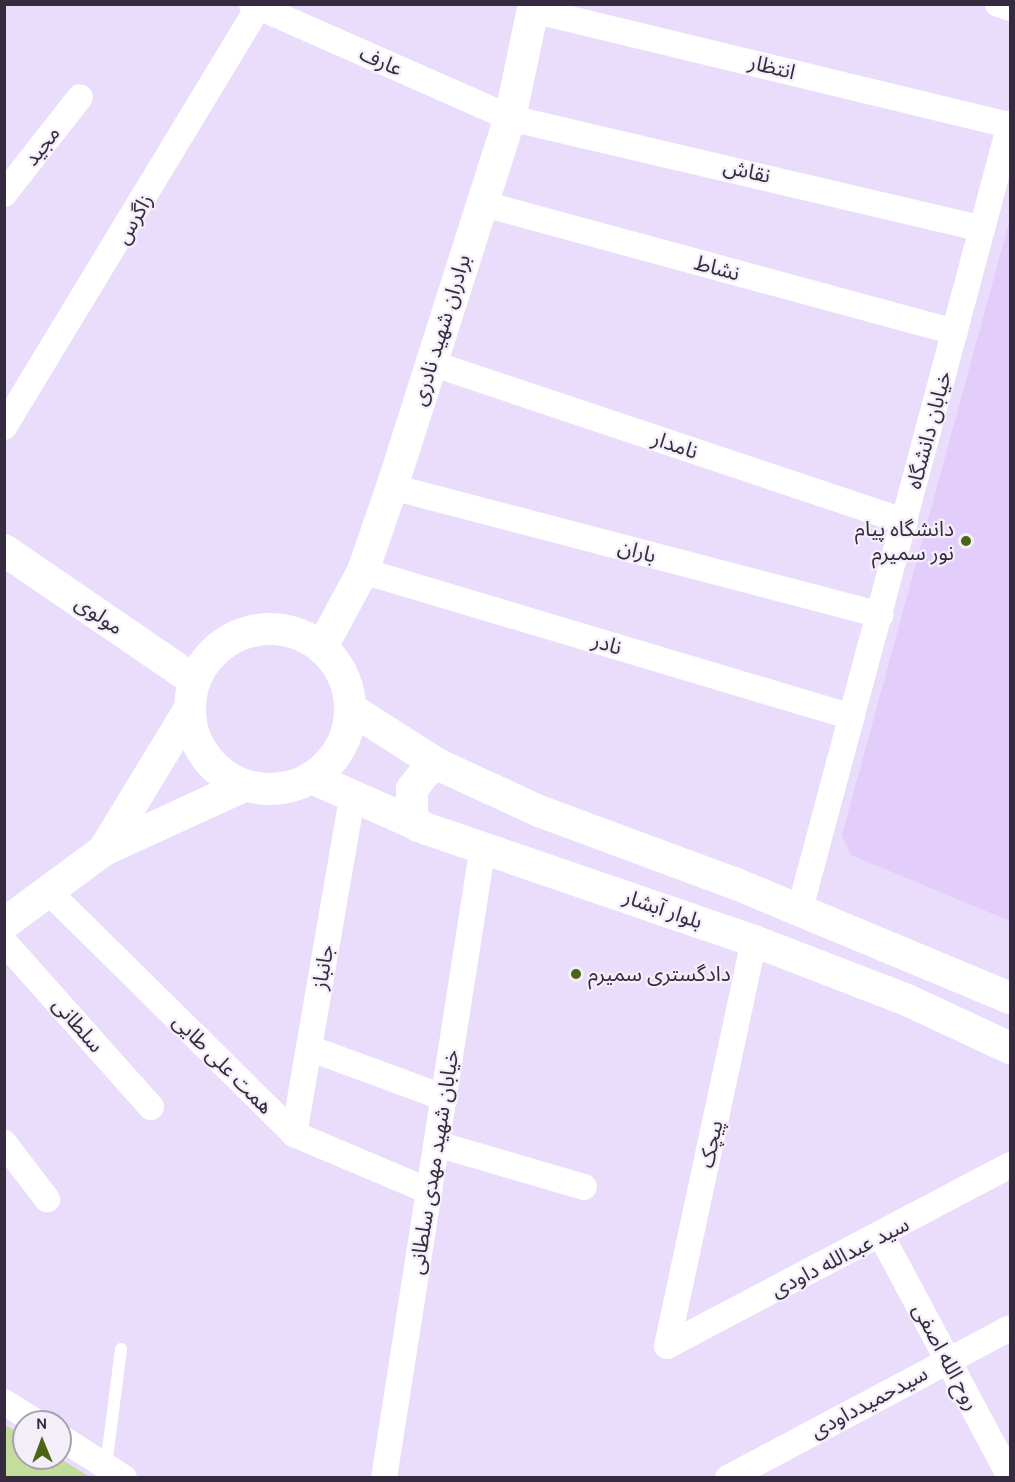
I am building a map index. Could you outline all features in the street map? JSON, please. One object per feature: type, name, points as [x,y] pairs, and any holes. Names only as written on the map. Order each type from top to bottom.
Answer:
[{"type":"street","points":[[998,4],[1011,8]]},
{"type":"street","name":"عارف","points":[[255,6],[510,118]]},
{"type":"street","name":"زاگرس","points":[[4,427],[255,6]]},
{"type":"street","name":"برادران شهید نادری","points":[[322,647],[363,571],[392,487],[480,203],[510,118],[534,7]]},
{"type":"street","name":"انتظار","points":[[534,7],[1010,124]]},
{"type":"street","name":"مجید","points":[[4,194],[80,97]]},
{"type":"street","name":"نقاش","points":[[510,118],[982,229]]},
{"type":"street","name":"خیابان دانشگاه","points":[[800,909],[881,615],[1010,124]]},
{"type":"street","name":"نشاط","points":[[480,203],[955,332]]},
{"type":"street","name":"نامدار","points":[[446,368],[905,522]]},
{"type":"street","name":"باران","points":[[392,487],[881,615]]},
{"type":"street","name":"مولوی","points":[[4,550],[192,695]]},
{"type":"street","name":"نادر","points":[[363,571],[852,717]]},
{"type":"street","points":[[4,924],[104,850],[244,786],[290,787],[312,778],[333,760],[346,736],[351,710],[343,676],[322,647],[275,629],[250,631],[207,658],[192,695],[104,850]]},
{"type":"street","points":[[192,695],[204,756],[244,786]]},
{"type":"street","points":[[351,710],[439,765],[539,811],[800,909],[1011,998]]},
{"type":"street","points":[[418,826],[412,789],[427,770],[439,765]]},
{"type":"street","name":"بلوار آبشار","points":[[312,778],[352,800],[418,826],[483,846],[754,941],[907,1000],[1011,1048]]},
{"type":"street","name":"جانباز","points":[[294,1134],[352,800]]},
{"type":"street","name":"خیابان شهید مهدی سلطانی","points":[[384,1478],[483,846]]},
{"type":"street","name":"همت علی طایی","points":[[48,891],[294,1134],[429,1191]]},
{"type":"street","name":"پیچک","points":[[667,1346],[754,941]]},
{"type":"street","name":"سلطانی","points":[[4,942],[151,1107]]},
{"type":"street","points":[[309,1048],[445,1098]]},
{"type":"street","points":[[4,1143],[47,1199]]},
{"type":"street","points":[[437,1144],[584,1187]]},
{"type":"street","name":"سید عبدالله داودی","points":[[667,1346],[882,1237],[1011,1165]]},
{"type":"street","name":"روح الله اصفی","points":[[882,1237],[1011,1477]]},
{"type":"street","name":"سیدحمیدداودی","points":[[728,1478],[1011,1328]]},
{"type":"street","points":[[4,1402],[17,1410]]},
{"type":"street","points":[[72,1445],[115,1472]]},
{"type":"lane","points":[[115,1472],[122,1348]]},
{"type":"shaded area","name":"دانشگاه پیام نور سمیرم","points":[[1010,219],[1010,921],[851,855],[842,835]]},
{"type":"green space","points":[[4,1424],[12,1429],[12,1470],[72,1470],[72,1466],[90,1477],[5,1477]]},
{"type":"place","name":"دانشگاه پیام نور سمیرم","points":[[966,541]]},
{"type":"place","name":"دادگستری سمیرم","points":[[576,974]]}]
